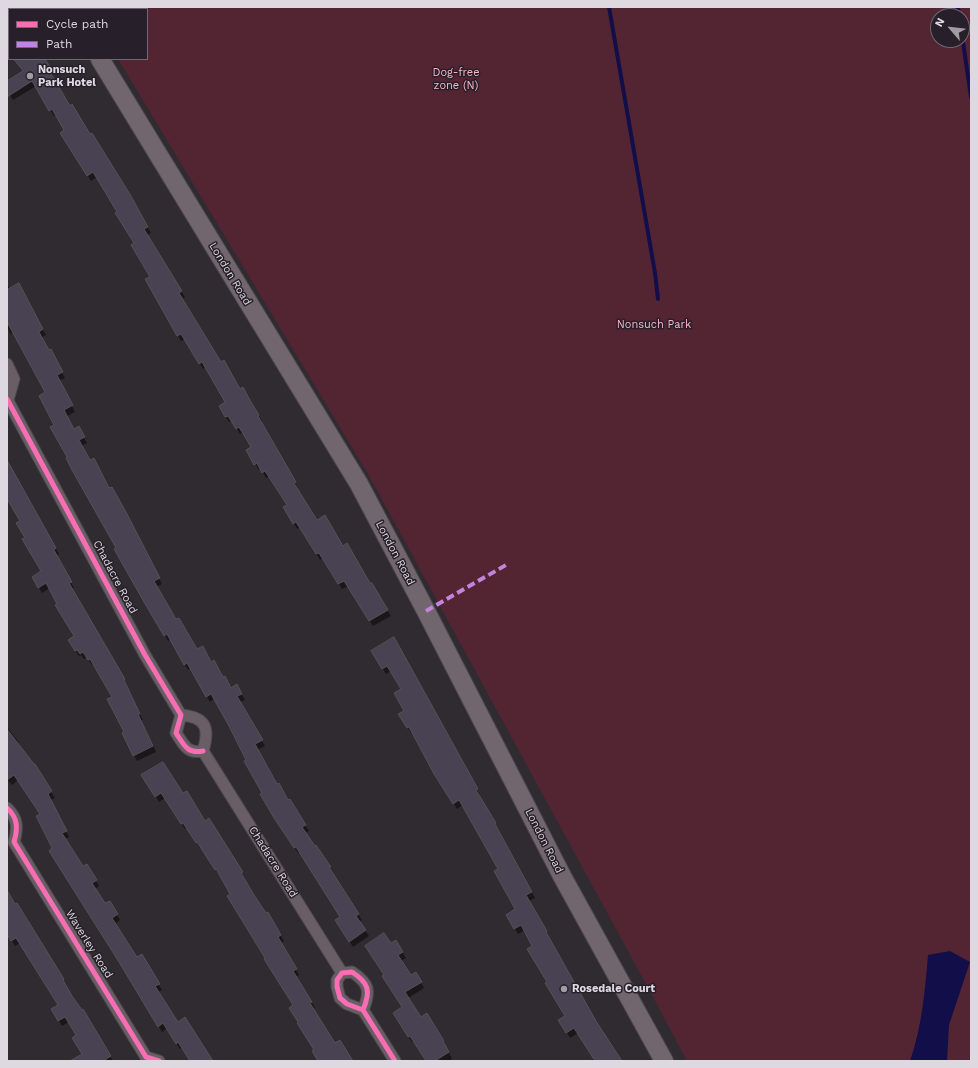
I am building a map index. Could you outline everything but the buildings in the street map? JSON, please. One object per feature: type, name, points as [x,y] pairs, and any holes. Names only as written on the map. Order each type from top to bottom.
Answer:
[{"type":"highway","name":"London Road","points":[[101,60],[359,484],[562,876],[664,1061]]},
{"type":"street","name":"Chadacre Road","points":[[7,364],[14,378],[8,400],[145,655],[181,715]]},
{"type":"street","points":[[181,715],[192,716],[199,719],[206,729],[206,740],[203,751],[197,752],[187,749],[176,733],[181,715]]},
{"type":"street","name":"Chadacre Road","points":[[203,751],[342,973]]},
{"type":"street","name":"Waverley Road","points":[[7,808],[15,818],[17,832],[10,842],[146,1059],[159,1061]]},
{"type":"street","points":[[364,1010],[368,992],[365,982],[352,972],[342,973],[337,980],[340,998],[347,1004],[364,1010],[395,1061]]},
{"type":"green space","name":"Nonsuch Park","points":[[87,7],[971,7],[971,1061],[687,1061],[367,472],[119,60],[148,60],[148,8]]},
{"type":"shaded area","points":[[950,951],[970,962],[949,1025],[947,1061],[910,1061],[920,1022],[928,955]]},
{"type":"waterway","points":[[609,7],[655,273],[658,299]]},
{"type":"waterway","points":[[964,48],[971,97]]},
{"type":"marked path","points":[[426,611],[506,565]]},
{"type":"cycle path","points":[[7,399],[145,655],[181,715],[176,733],[186,748],[198,752],[203,751]]},
{"type":"cycle path","points":[[7,808],[15,819],[16,832],[14,842],[146,1057],[159,1061]]},
{"type":"cycle path","points":[[363,1010],[368,993],[365,984],[352,972],[342,973],[337,980],[340,998],[347,1004],[363,1010],[395,1061]]},
{"type":"place","name":"Nonsuch Park Hotel","points":[[30,76]]},
{"type":"place","name":"Rosedale Court","points":[[564,989]]},
{"type":"park label","name":"Dog-free zone (N)","points":[[456,79]]}]
